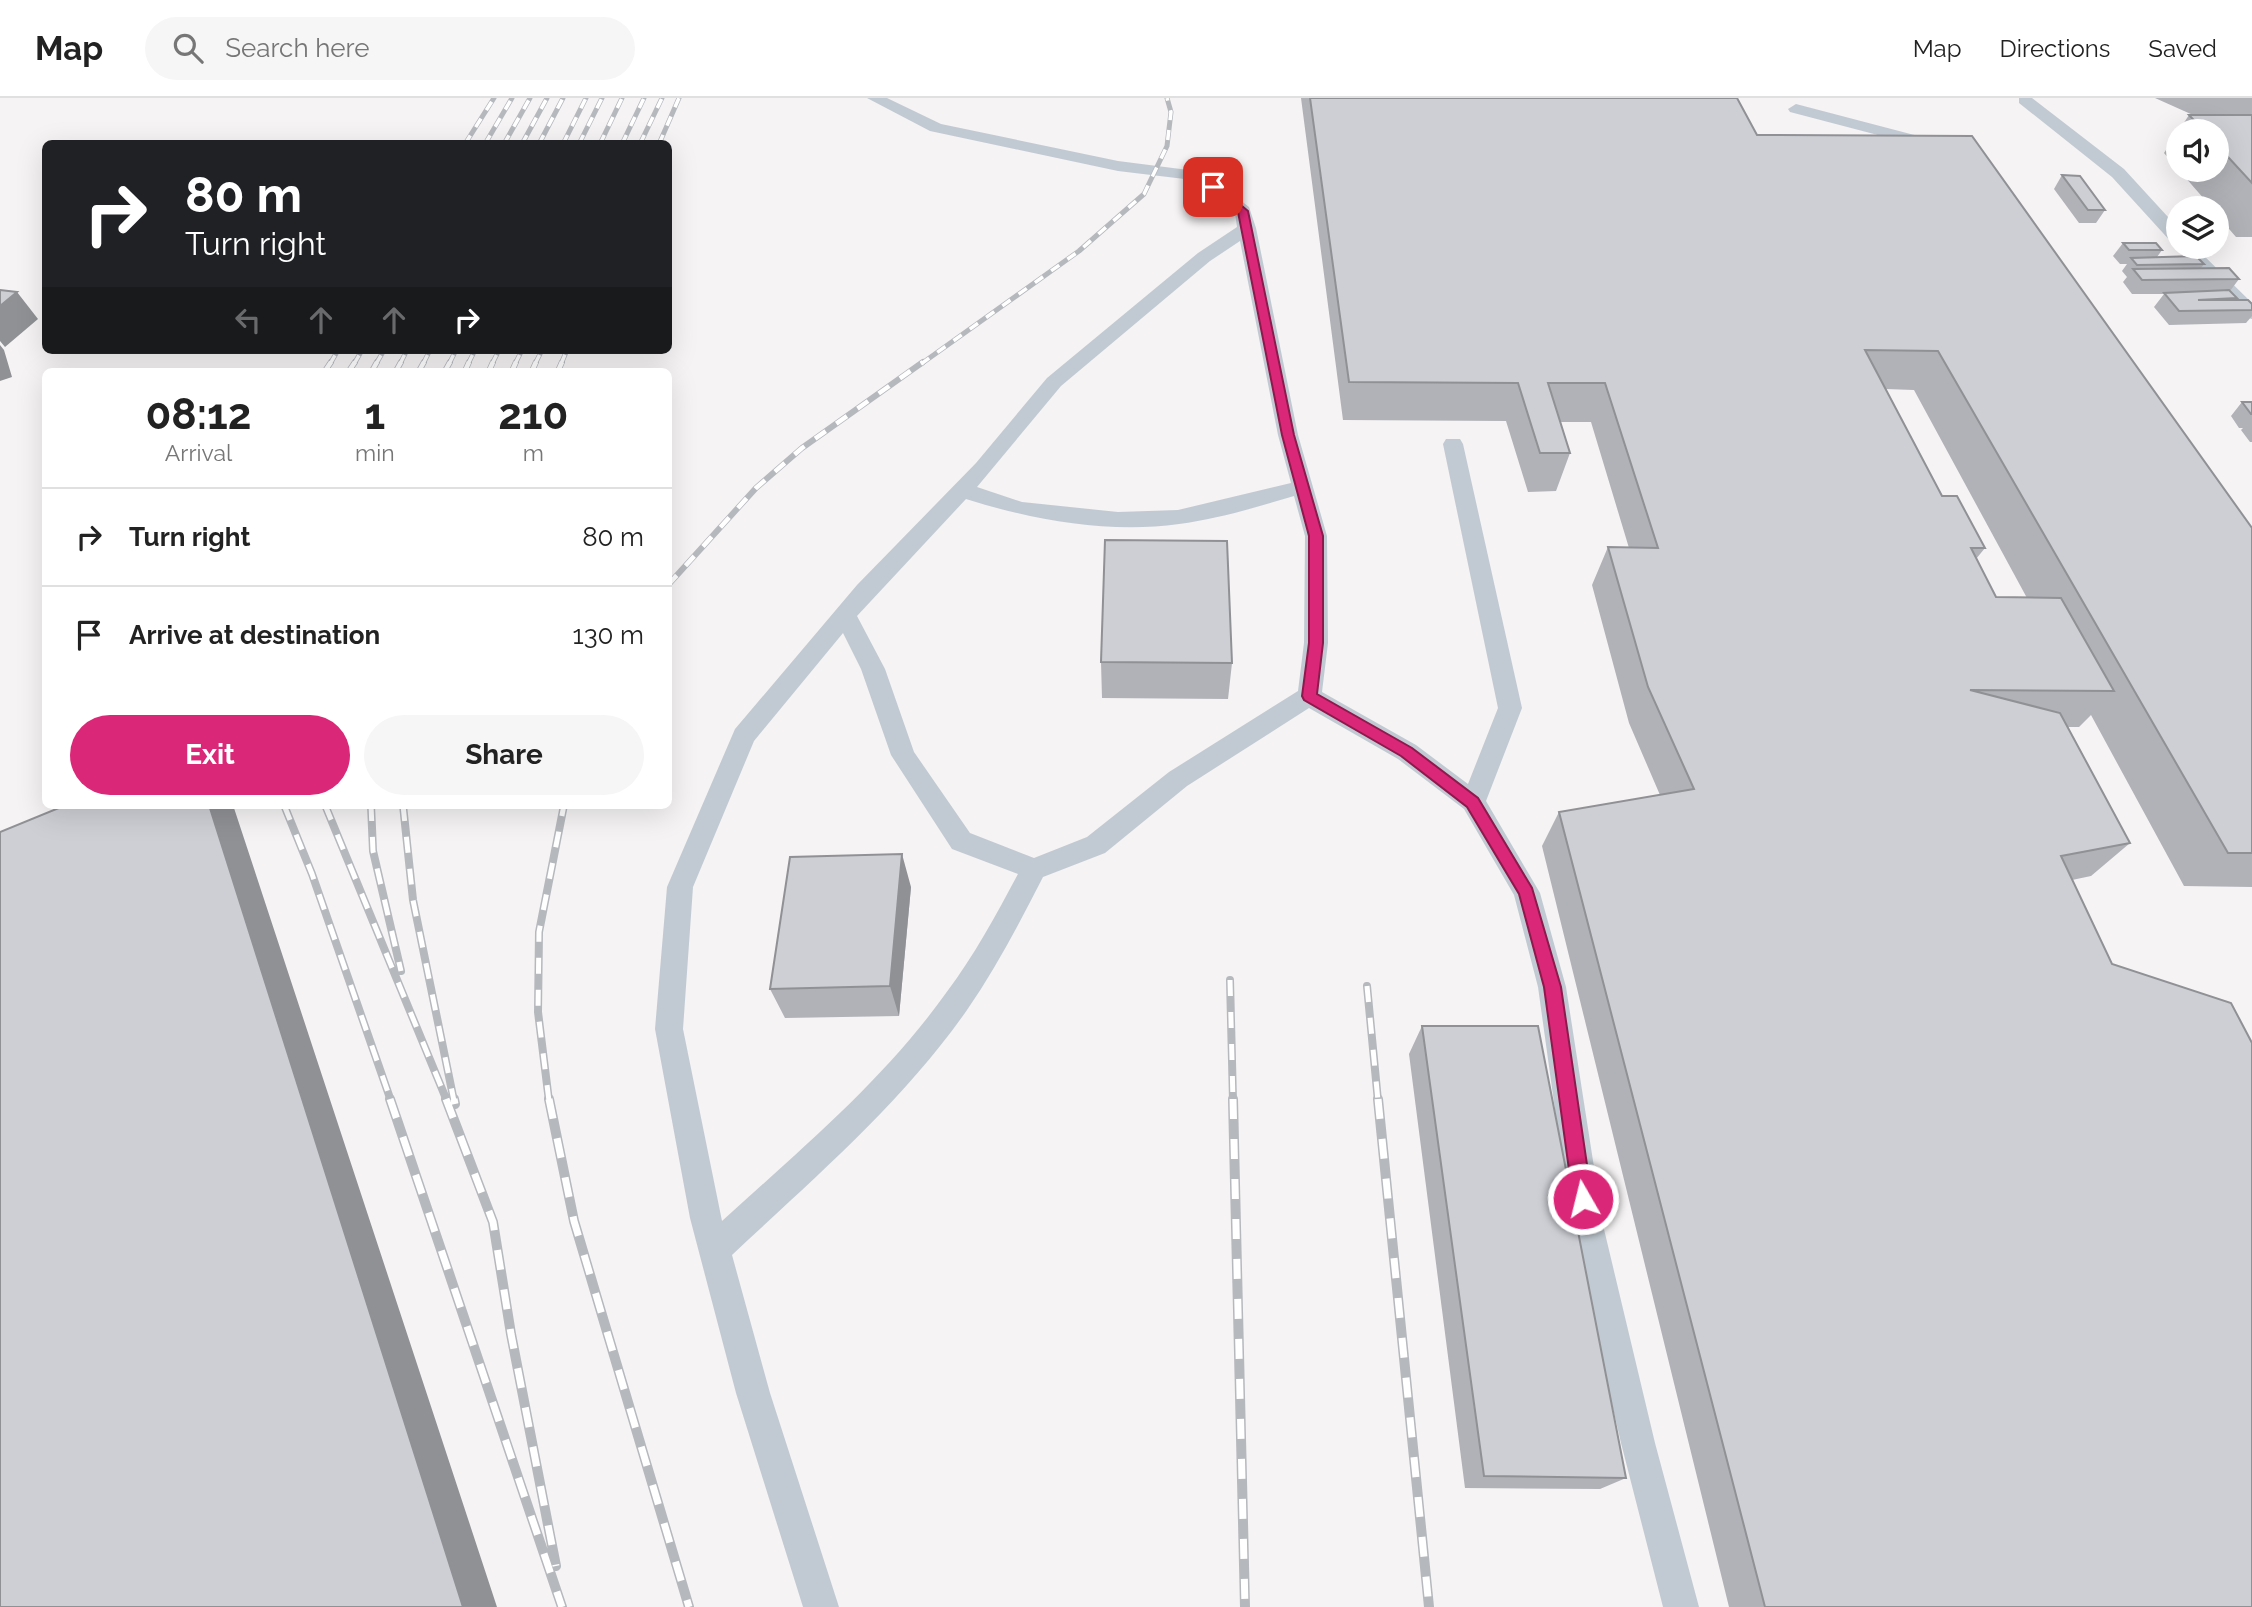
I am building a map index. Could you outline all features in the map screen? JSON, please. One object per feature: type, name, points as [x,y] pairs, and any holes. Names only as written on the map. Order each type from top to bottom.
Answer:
[{"type":"lane","points":[[875,98],[936,128],[1118,166],[1198,176],[1243,211],[1288,435],[1316,536],[1316,643],[1309,696]]},
{"type":"lane","points":[[2025,100],[2118,173],[2166,226]]},
{"type":"lane","points":[[1796,108],[1950,149]]},
{"type":"lane","points":[[821,1607],[753,1393],[714,1250],[669,1029],[680,887],[744,736],[845,616],[962,490],[1054,382],[1204,257],[1247,228]]},
{"type":"lane","points":[[2197,259],[2252,313]]},
{"type":"lane","points":[[1453,444],[1510,708],[1473,802]]},
{"type":"lane","points":[[962,490],[1021,509],[1118,519],[1178,517],[1302,487]]},
{"type":"lane","points":[[845,616],[873,669],[903,755],[961,841],[1034,869]]},
{"type":"lane","points":[[1309,696],[1407,752],[1473,802],[1527,892],[1552,987],[1587,1225],[1638,1443],[1681,1607]]},
{"type":"lane","points":[[714,1250],[859,1114],[943,1020],[1003,928],[1034,869],[1096,845],[1178,779],[1309,696]]},
{"type":"building","points":[[1310,98],[1737,98],[1757,135],[1972,136],[2252,528],[2252,853],[2228,853],[1938,351],[1865,350],[1942,496],[1957,496],[1985,548],[1971,548],[1996,597],[2061,598],[2114,691],[1970,690],[2060,713],[2130,843],[2061,856],[2112,964],[2231,1003],[2252,1043],[2252,1607],[1765,1607],[1559,812],[1694,789],[1648,687],[1608,547],[1658,548],[1605,383],[1548,383],[1570,453],[1540,453],[1518,383],[1349,382]]},
{"type":"building","points":[[2189,115],[2252,115],[2252,183],[2229,158],[2229,119],[2193,119]]},
{"type":"building","points":[[2062,175],[2080,176],[2105,210],[2088,210]]},
{"type":"building","points":[[2123,243],[2156,243],[2162,250],[2129,250]]},
{"type":"building","points":[[2131,258],[2199,259],[2204,264],[2137,265]]},
{"type":"building","points":[[2229,268],[2239,279],[2142,280],[2133,269]]},
{"type":"building","points":[[0,290],[17,292],[0,306]]},
{"type":"building","points":[[2229,290],[2237,298],[2198,300],[2248,300],[2252,304],[2252,310],[2179,311],[2164,293]]},
{"type":"building","points":[[2242,402],[2252,402],[2252,414],[2251,414]]},
{"type":"building","points":[[1105,540],[1227,541],[1232,663],[1101,662]]},
{"type":"building","points":[[56,809],[210,809],[463,1607],[0,1607],[0,832]]},
{"type":"building","points":[[902,854],[890,986],[770,989],[790,857]]},
{"type":"building","points":[[1422,1026],[1538,1026],[1626,1478],[1484,1476]]},
{"type":"railway","points":[[468,140],[494,98]]},
{"type":"railway","points":[[487,140],[512,98]]},
{"type":"railway","points":[[506,140],[530,98]]},
{"type":"railway","points":[[524,140],[547,98]]},
{"type":"railway","points":[[541,140],[563,98]]},
{"type":"railway","points":[[565,140],[586,98]]},
{"type":"railway","points":[[581,140],[602,98]]},
{"type":"railway","points":[[602,140],[622,98]]},
{"type":"railway","points":[[624,140],[644,98]]},
{"type":"railway","points":[[642,140],[662,98]]},
{"type":"railway","points":[[661,140],[679,98]]},
{"type":"railway","points":[[921,364],[1079,251],[1144,194],[1167,146],[1171,112],[1167,98]]},
{"type":"railway","points":[[330,364],[336,354]]},
{"type":"railway","points":[[354,364],[360,354]]},
{"type":"railway","points":[[376,364],[382,354]]},
{"type":"railway","points":[[401,362],[405,354]]},
{"type":"railway","points":[[424,362],[428,354]]},
{"type":"railway","points":[[450,362],[454,354]]},
{"type":"railway","points":[[469,362],[473,354]]},
{"type":"railway","points":[[493,362],[497,354]]},
{"type":"railway","points":[[516,362],[520,354]]},
{"type":"railway","points":[[536,362],[540,354]]},
{"type":"railway","points":[[561,364],[565,354]]},
{"type":"railway","points":[[327,368],[331,362]]},
{"type":"railway","points":[[351,368],[355,362]]},
{"type":"railway","points":[[374,368],[377,362]]},
{"type":"railway","points":[[398,368],[401,362]]},
{"type":"railway","points":[[421,368],[424,362]]},
{"type":"railway","points":[[447,368],[450,362]]},
{"type":"railway","points":[[466,368],[469,362]]},
{"type":"railway","points":[[490,368],[493,362]]},
{"type":"railway","points":[[513,368],[516,362]]},
{"type":"railway","points":[[533,368],[536,362]]},
{"type":"railway","points":[[559,368],[562,362]]},
{"type":"railway","points":[[672,581],[756,488],[802,448],[923,362]]},
{"type":"railway","points":[[286,809],[312,874],[391,1101]]},
{"type":"railway","points":[[327,809],[447,1101]]},
{"type":"railway","points":[[371,809],[373,851],[401,971]]},
{"type":"railway","points":[[403,809],[413,900],[454,1101]]},
{"type":"railway","points":[[549,1101],[538,1012],[539,932],[563,809]]},
{"type":"railway","points":[[1230,980],[1233,1101]]},
{"type":"railway","points":[[1367,986],[1378,1101]]},
{"type":"railway","points":[[390,1099],[562,1607]]},
{"type":"railway","points":[[446,1099],[493,1222],[511,1334],[556,1566]]},
{"type":"railway","points":[[454,1099],[455,1104]]},
{"type":"railway","points":[[549,1099],[574,1221],[689,1607]]},
{"type":"railway","points":[[1233,1099],[1245,1607]]},
{"type":"railway","points":[[1378,1099],[1429,1607]]},
{"type":"route","points":[[1213,187],[1243,211],[1288,435],[1316,536],[1316,643],[1309,696],[1407,752],[1473,802],[1527,892],[1552,987],[1583,1199]]}]
